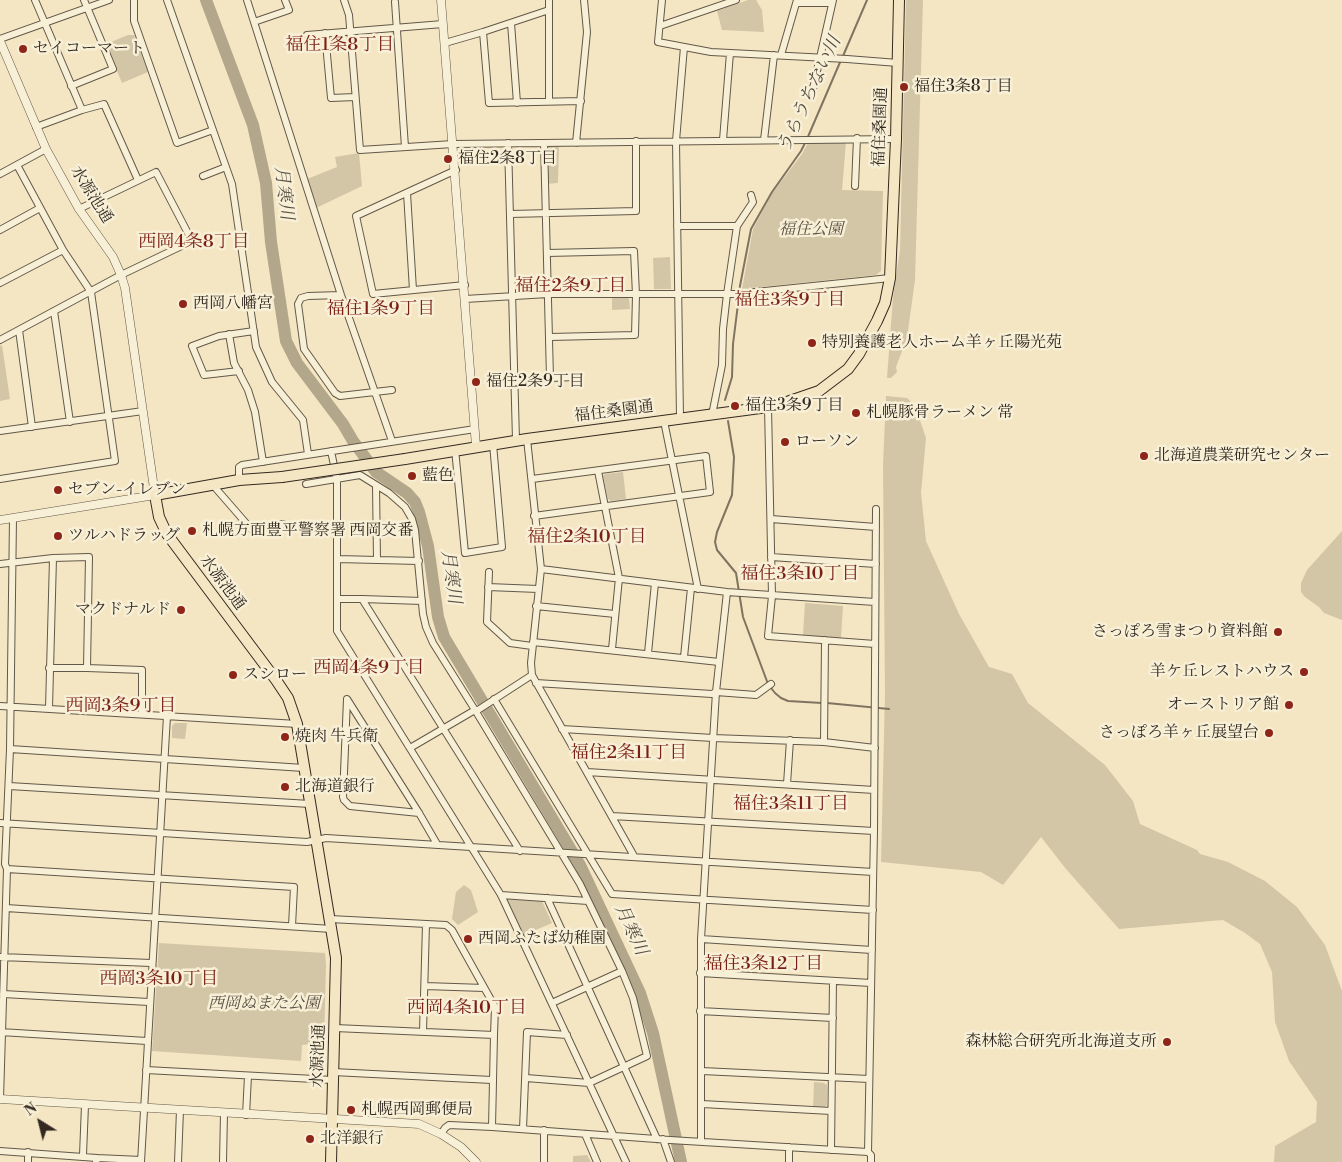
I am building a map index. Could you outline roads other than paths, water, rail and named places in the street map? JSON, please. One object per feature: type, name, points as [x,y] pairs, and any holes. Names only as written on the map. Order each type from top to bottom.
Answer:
[{"type":"main road","name":"福住桑園通","points":[[155,495],[239,480],[282,477],[405,459],[527,438],[712,415],[791,401],[819,391],[848,369],[859,354],[877,321],[890,278],[899,0]]},
{"type":"main road","name":"水源池通","points":[[155,495],[159,517],[167,534],[276,680],[288,698],[297,724],[336,958],[332,1162]]},
{"type":"street","points":[[36,0],[82,110]]},
{"type":"street","points":[[71,86],[113,69],[84,0]]},
{"type":"street","points":[[0,40],[109,0]]},
{"type":"street","points":[[134,0],[134,21],[177,143],[213,130]]},
{"type":"street","points":[[167,0],[232,184],[256,347],[272,382],[302,420],[308,454]]},
{"type":"street","points":[[247,0],[341,295],[392,441]]},
{"type":"street","points":[[254,22],[289,10],[286,0]]},
{"type":"street","points":[[344,0],[350,15],[360,150],[453,144],[896,139]]},
{"type":"street","points":[[442,0],[476,446]]},
{"type":"street","points":[[549,0],[549,101]]},
{"type":"street","points":[[576,142],[587,32],[584,0]]},
{"type":"street","points":[[662,0],[658,42],[730,53],[846,58],[898,63]]},
{"type":"street","points":[[660,26],[736,0]]},
{"type":"street","points":[[764,140],[778,55],[797,1],[832,2],[812,93]]},
{"type":"street","points":[[394,2],[405,147]]},
{"type":"street","points":[[445,43],[549,10]]},
{"type":"street","points":[[511,23],[517,103]]},
{"type":"street","points":[[307,35],[443,24]]},
{"type":"street","points":[[483,32],[489,103],[580,101]]},
{"type":"street","points":[[325,33],[331,98],[355,97]]},
{"type":"street","name":"水源池通","points":[[0,40],[46,149],[79,209],[113,257],[121,275],[125,288],[155,495]]},
{"type":"street","points":[[680,418],[676,141],[684,47]]},
{"type":"street","points":[[723,140],[730,53]]},
{"type":"street","points":[[36,127],[104,104],[138,180]]},
{"type":"street","points":[[855,186],[857,138]]},
{"type":"street","points":[[510,214],[636,211],[636,141]]},
{"type":"street","points":[[508,143],[516,440]]},
{"type":"street","points":[[544,143],[550,378]]},
{"type":"street","points":[[0,174],[46,149]]},
{"type":"street","points":[[0,479],[115,461],[91,292],[62,250],[17,165]]},
{"type":"street","points":[[203,176],[226,167]]},
{"type":"street","points":[[456,170],[356,216],[373,294],[465,285]]},
{"type":"street","points":[[0,340],[121,275],[192,241],[156,172],[79,209]]},
{"type":"street","points":[[407,193],[413,290]]},
{"type":"street","points":[[712,415],[722,365],[723,329],[727,294],[738,226],[753,202],[751,195]]},
{"type":"street","points":[[0,230],[40,208]]},
{"type":"street","points":[[677,226],[738,226]]},
{"type":"street","points":[[0,283],[62,250]]},
{"type":"street","points":[[548,253],[634,251],[636,295],[636,335],[550,337]]},
{"type":"street","points":[[465,299],[548,294],[744,294],[890,278]]},
{"type":"street","points":[[341,295],[301,298],[298,304],[304,349],[337,395],[343,396],[392,390]]},
{"type":"street","points":[[54,311],[70,422]]},
{"type":"street","points":[[19,330],[32,427]]},
{"type":"street","points":[[239,371],[204,375],[192,346],[219,336],[254,331]]},
{"type":"street","points":[[229,334],[234,363],[248,390],[255,412],[263,462]]},
{"type":"street","points":[[515,380],[574,377]]},
{"type":"street","points":[[768,406],[772,596],[768,636],[875,644]]},
{"type":"street","points":[[0,431],[143,412]]},
{"type":"street","points":[[664,421],[694,588],[684,657]]},
{"type":"street","points":[[239,480],[240,466],[475,429]]},
{"type":"street","points":[[527,438],[541,569],[536,606],[532,675],[634,856]]},
{"type":"street","points":[[455,449],[465,553],[502,548],[493,444]]},
{"type":"street","points":[[330,451],[336,480],[337,631],[501,895],[626,1162]]},
{"type":"street","points":[[532,480],[706,456],[710,492],[534,516]]},
{"type":"street","points":[[598,471],[619,578],[612,650]]},
{"type":"street","points":[[306,484],[360,475],[389,493],[405,507],[412,519],[415,530],[426,627],[433,643],[477,710],[562,852],[588,901],[633,998],[647,1056],[589,1083],[526,1078]]},
{"type":"street","points":[[212,484],[252,530],[283,524]]},
{"type":"street","points":[[376,485],[377,560]]},
{"type":"street","name":"福住桑園通","points":[[0,520],[155,495]]},
{"type":"street","points":[[871,1162],[871,1155],[868,1152],[874,831],[876,509]]},
{"type":"street","points":[[13,518],[10,749],[8,824],[4,866],[6,908],[3,923],[0,1100],[419,1124],[441,1134],[461,1147],[476,1162]]},
{"type":"street","points":[[771,519],[876,527]]},
{"type":"street","points":[[0,564],[53,558],[89,557],[86,668]]},
{"type":"street","points":[[771,557],[876,564]]},
{"type":"street","points":[[49,708],[53,558]]},
{"type":"street","points":[[337,559],[418,562]]},
{"type":"street","points":[[541,569],[744,594],[875,602]]},
{"type":"street","points":[[489,572],[487,622],[510,643],[648,653],[718,662]]},
{"type":"street","points":[[648,653],[655,583]]},
{"type":"street","points":[[488,587],[538,589]]},
{"type":"street","points":[[701,1141],[700,973],[703,900],[718,662],[731,592]]},
{"type":"street","points":[[337,599],[422,601]]},
{"type":"street","points":[[362,599],[520,851]]},
{"type":"street","points":[[536,606],[615,614]]},
{"type":"street","points":[[824,742],[825,640]]},
{"type":"street","points":[[49,668],[142,670],[142,714]]},
{"type":"street","points":[[410,748],[477,710],[532,675]]},
{"type":"street","points":[[536,683],[756,695],[768,686]]},
{"type":"street","points":[[419,813],[346,804],[343,797],[347,699],[419,813],[437,844]]},
{"type":"street","points":[[493,700],[585,853],[612,894],[873,910]]},
{"type":"street","points":[[0,706],[297,724]]},
{"type":"street","points":[[0,1151],[83,1155],[96,1160],[141,1161],[146,1041],[166,716]]},
{"type":"street","points":[[562,728],[713,738],[824,742],[875,748]]},
{"type":"street","points":[[787,784],[790,740]]},
{"type":"street","points":[[10,749],[304,768]]},
{"type":"street","points":[[586,772],[874,790]]},
{"type":"street","points":[[9,786],[310,804]]},
{"type":"street","points":[[612,816],[874,831]]},
{"type":"street","points":[[0,823],[307,842],[326,838],[437,844],[520,851],[585,853],[873,872]]},
{"type":"street","points":[[4,866],[294,887],[292,926]]},
{"type":"street","points":[[501,895],[588,901]]},
{"type":"street","points":[[547,898],[624,1068],[663,1140],[671,1162]]},
{"type":"street","points":[[6,908],[292,926],[331,924],[446,925],[452,930],[495,1006],[492,1127]]},
{"type":"street","points":[[423,1032],[426,924]]},
{"type":"street","points":[[701,939],[872,950]]},
{"type":"street","points":[[2,957],[151,963]]},
{"type":"street","points":[[552,1004],[622,971]]},
{"type":"street","points":[[700,973],[871,983]]},
{"type":"street","points":[[831,1150],[833,981]]},
{"type":"street","points":[[425,986],[484,988]]},
{"type":"street","points":[[3,994],[149,1002]]},
{"type":"street","points":[[700,1011],[833,1018]]},
{"type":"street","points":[[335,1028],[494,1035]]},
{"type":"street","points":[[1,1032],[146,1041]]},
{"type":"street","points":[[523,1129],[527,1032],[567,1034]]},
{"type":"street","points":[[146,1070],[248,1076],[492,1080]]},
{"type":"street","points":[[702,1071],[869,1079]]},
{"type":"street","points":[[246,1115],[248,1076]]},
{"type":"street","points":[[702,1104],[831,1111]]},
{"type":"street","points":[[83,1155],[85,1105]]},
{"type":"street","points":[[178,1162],[180,1110]]},
{"type":"street","points":[[223,1162],[224,1113]]},
{"type":"street","points":[[441,1134],[449,1125],[868,1152]]},
{"type":"street","points":[[544,1130],[544,1162]]},
{"type":"street","points":[[585,1134],[597,1162]]},
{"type":"street","points":[[789,1147],[789,1162]]},
{"type":"street","points":[[28,1152],[28,1162]]},
{"type":"waterway","name":"月寒川","points":[[206,0],[253,125],[266,183],[271,242],[286,341],[297,363],[376,472],[407,493],[415,502],[428,546],[438,617],[444,637],[580,865],[640,993],[653,1033],[681,1162]]},
{"type":"waterway","name":"うらうちない川","points":[[843,56],[867,0]]},
{"type":"waterway","name":"うらうちない川","points":[[807,139],[841,60]]},
{"type":"waterway","name":"うらうちない川","points":[[739,291],[751,229],[772,192],[805,143]]},
{"type":"waterway","name":"うらうちない川","points":[[725,400],[732,377],[733,344],[739,296]]},
{"type":"waterway","name":"うらうちない川","points":[[728,421],[734,457],[732,495],[717,532],[715,542],[717,550],[736,573],[743,617],[768,684],[775,693],[788,701],[822,703]]},
{"type":"waterway","name":"うらうちない川","points":[[827,703],[889,709]]},
{"type":"place","name":"セイコーマート","points":[[23,49]]},
{"type":"place","name":"福住3条8丁目","points":[[904,87]]},
{"type":"place","name":"福住2条8丁目","points":[[448,159]]},
{"type":"place","name":"西岡八幡宮","points":[[183,304]]},
{"type":"place","name":"特別養護老人ホーム羊ヶ丘陽光苑","points":[[812,343]]},
{"type":"place","name":"福住2条9丁目","points":[[476,382]]},
{"type":"place","name":"福住3条9丁目","points":[[735,406]]},
{"type":"place","name":"札幌豚骨ラーメン 常","points":[[856,413]]},
{"type":"place","name":"ローソン","points":[[785,442]]},
{"type":"place","name":"北海道農業研究センター","points":[[1144,456]]},
{"type":"place","name":"藍色","points":[[412,476]]},
{"type":"place","name":"セブン-イレブン","points":[[58,490]]},
{"type":"place","name":"札幌方面豊平警察署 西岡交番","points":[[192,531]]},
{"type":"place","name":"ツルハドラッグ","points":[[58,536]]},
{"type":"place","name":"マクドナルド","points":[[181,610]]},
{"type":"place","name":"さっぽろ雪まつり資料館","points":[[1278,632]]},
{"type":"place","name":"羊ケ丘レストハウス","points":[[1304,672]]},
{"type":"place","name":"スシロー","points":[[233,675]]},
{"type":"place","name":"オーストリア館","points":[[1289,705]]},
{"type":"place","name":"さっぽろ羊ヶ丘展望台","points":[[1269,733]]},
{"type":"place","name":"焼肉 牛兵衛","points":[[285,737]]},
{"type":"place","name":"北海道銀行","points":[[285,787]]},
{"type":"place","name":"西岡ふたば幼稚園","points":[[468,939]]},
{"type":"place","name":"森林総合研究所北海道支所","points":[[1167,1042]]},
{"type":"place","name":"札幌西岡郵便局","points":[[351,1110]]},
{"type":"place","name":"北洋銀行","points":[[310,1139]]},
{"type":"district","name":"福住1条8丁目","points":[[340,46]]},
{"type":"district","name":"西岡4条8丁目","points":[[194,243]]},
{"type":"district","name":"福住2条9丁目","points":[[571,287]]},
{"type":"district","name":"福住3条9丁目","points":[[790,301]]},
{"type":"district","name":"福住1条9丁目","points":[[381,310]]},
{"type":"district","name":"福住2条10丁目","points":[[587,538]]},
{"type":"district","name":"福住3条10丁目","points":[[800,575]]},
{"type":"district","name":"西岡4条9丁目","points":[[369,669]]},
{"type":"district","name":"西岡3条9丁目","points":[[121,707]]},
{"type":"district","name":"福住2条11丁目","points":[[629,754]]},
{"type":"district","name":"福住3条11丁目","points":[[791,805]]},
{"type":"district","name":"福住3条12丁目","points":[[764,965]]},
{"type":"district","name":"西岡3条10丁目","points":[[159,980]]},
{"type":"district","name":"西岡4条10丁目","points":[[467,1009]]},
{"type":"park label","name":"福住公園","points":[[811,230]]},
{"type":"park label","name":"西岡ぬまた公園","points":[[264,1004]]}]
